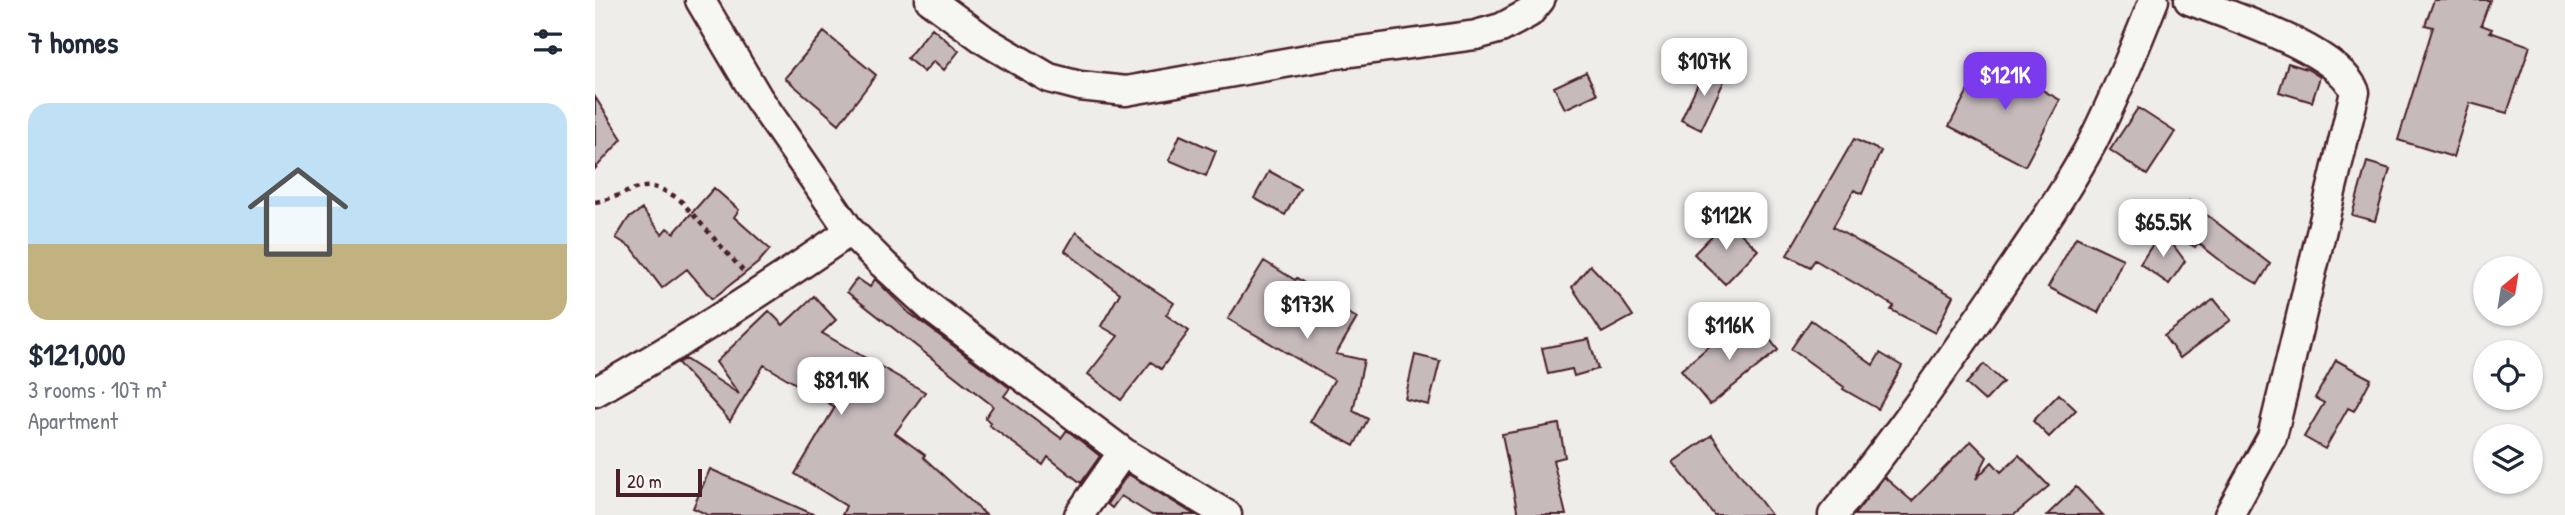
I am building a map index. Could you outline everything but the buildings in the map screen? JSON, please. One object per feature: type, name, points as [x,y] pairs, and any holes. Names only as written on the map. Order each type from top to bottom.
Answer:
[{"type":"street","points":[[700,0],[758,98],[850,231],[931,308],[1123,452],[1227,515]]},
{"type":"street","points":[[930,0],[986,41],[1049,78],[1080,86],[1126,91],[1330,55],[1476,35],[1501,28],[1529,13],[1540,0]]},
{"type":"street","points":[[1833,515],[1876,464],[1943,371],[2046,218],[2092,143],[2154,0]]},
{"type":"street","points":[[2189,0],[2298,44],[2339,69],[2350,80],[2355,92],[2272,437],[2229,515]]},
{"type":"street","points":[[595,392],[655,359],[761,292],[850,231]]},
{"type":"street","points":[[1079,515],[1123,452]]},
{"type":"path","points":[[595,202],[611,199],[643,185],[655,186],[669,192],[702,224],[761,292]]}]
